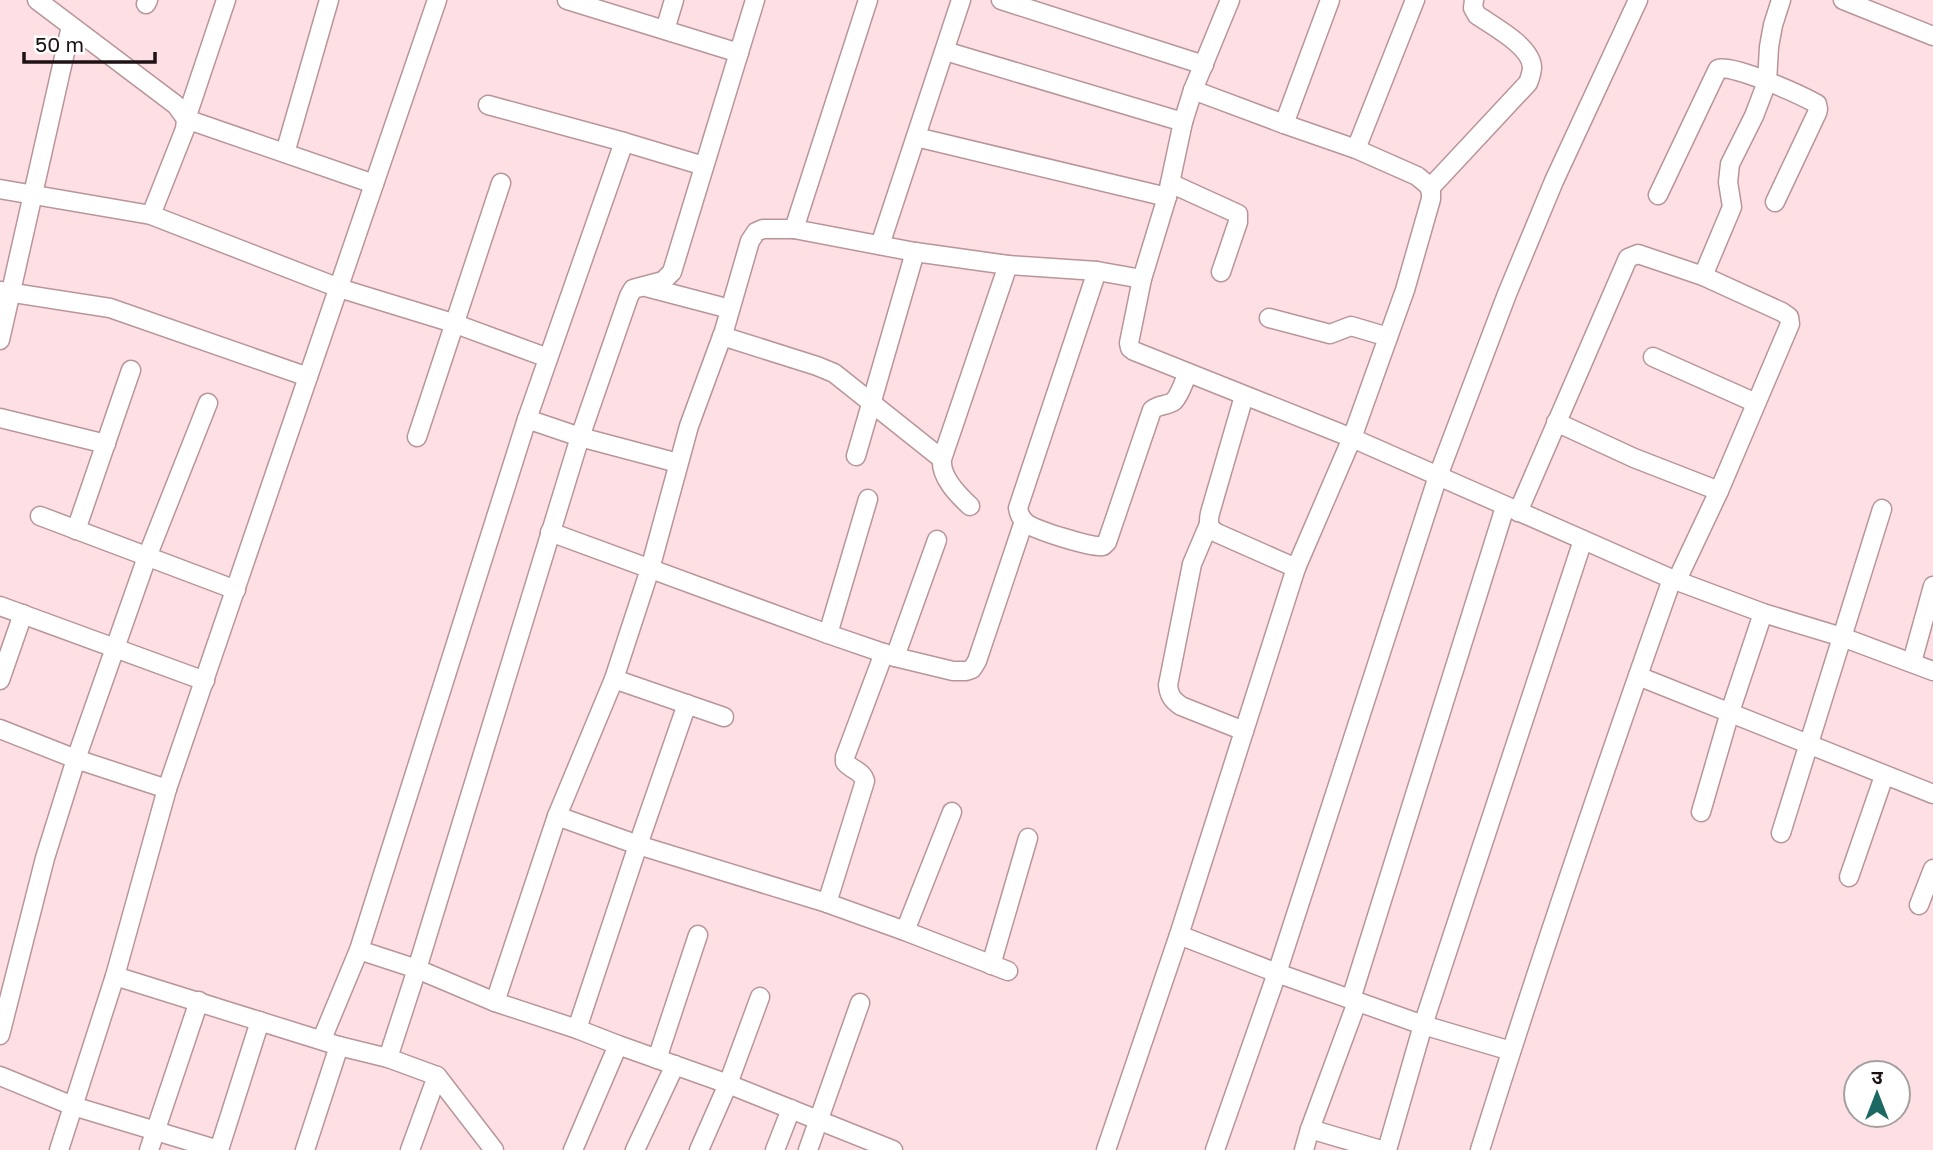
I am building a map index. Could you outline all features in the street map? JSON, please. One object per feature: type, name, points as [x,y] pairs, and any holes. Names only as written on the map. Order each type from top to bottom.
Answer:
[{"type":"street","points":[[151,215],[185,129],[226,0]]},
{"type":"street","points":[[285,153],[329,0]]},
{"type":"street","points":[[59,1150],[115,976],[167,789],[437,0]]},
{"type":"street","points":[[567,0],[739,53]]},
{"type":"street","points":[[665,30],[674,0]]},
{"type":"street","points":[[388,1058],[580,437],[629,296],[633,289],[663,281],[672,272],[755,0]]},
{"type":"street","points":[[794,229],[868,0]]},
{"type":"street","points":[[880,245],[961,0]]},
{"type":"street","points":[[1001,0],[1037,6],[1204,65]]},
{"type":"street","points":[[1230,0],[1193,90],[1183,122],[1168,190],[1142,279],[1130,348],[1352,438],[1674,579],[1763,613],[1842,637],[1933,671]]},
{"type":"street","points":[[1284,124],[1330,0]]},
{"type":"street","points":[[1356,149],[1415,0]]},
{"type":"street","points":[[1430,188],[1528,83],[1531,75],[1532,66],[1525,49],[1477,15],[1473,8],[1474,0]]},
{"type":"street","points":[[1215,1150],[1277,973],[1438,476],[1507,294],[1555,181],[1638,0]]},
{"type":"street","points":[[1703,276],[1732,207],[1728,182],[1730,164],[1754,116],[1767,82],[1769,47],[1781,0]]},
{"type":"street","points":[[1843,0],[1933,36]]},
{"type":"street","points":[[44,2],[71,26],[176,105],[186,119],[374,184]]},
{"type":"street","points":[[0,340],[5,292],[33,194],[71,26]]},
{"type":"street","points":[[945,51],[1183,122]]},
{"type":"street","points":[[1658,195],[1718,69],[1726,68],[1814,102],[1818,108],[1774,202]]},
{"type":"street","points":[[1106,1150],[1179,934],[1296,568],[1352,438],[1405,290],[1431,200],[1430,188],[1417,176],[1356,149],[1193,90]]},
{"type":"street","points":[[488,105],[704,166]]},
{"type":"street","points":[[916,137],[1168,190],[1238,214],[1238,222],[1221,272]]},
{"type":"street","points":[[321,1039],[359,950],[527,419],[624,142]]},
{"type":"street","points":[[417,437],[501,183]]},
{"type":"street","points":[[0,189],[151,215],[339,288],[453,323],[548,358]]},
{"type":"street","points":[[495,1002],[557,816],[614,679],[650,569],[689,426],[722,336],[752,236],[763,229],[794,229],[915,252],[1007,265],[1097,271],[1142,279]]},
{"type":"street","points":[[856,456],[915,252]]},
{"type":"street","points":[[1304,1150],[1512,510],[1556,422],[1628,258],[1638,254],[1703,276],[1782,312],[1791,320],[1719,491],[1674,579],[1601,779],[1480,1150]]},
{"type":"street","points":[[970,506],[942,471],[942,459],[1007,265]]},
{"type":"street","points":[[1097,271],[1018,508],[1024,521],[1093,546],[1103,546],[1110,535],[1152,410],[1158,405],[1175,400],[1188,373]]},
{"type":"street","points":[[643,286],[730,309]]},
{"type":"street","points":[[5,292],[110,308],[308,377]]},
{"type":"street","points":[[1269,317],[1330,334],[1351,326],[1388,337]]},
{"type":"street","points":[[722,336],[834,373],[942,459]]},
{"type":"street","points":[[1653,357],[1756,404]]},
{"type":"street","points":[[76,530],[131,370]]},
{"type":"street","points":[[1244,396],[1209,524],[1192,564],[1168,685],[1169,693],[1181,706],[1244,731]]},
{"type":"street","points":[[0,1035],[45,858],[76,759],[147,557],[208,403]]},
{"type":"street","points":[[0,418],[106,444]]},
{"type":"street","points":[[527,419],[580,437],[678,463]]},
{"type":"street","points":[[1556,422],[1634,458],[1719,491]]},
{"type":"street","points":[[828,634],[869,499]]},
{"type":"street","points":[[1781,833],[1882,509]]},
{"type":"street","points":[[40,516],[236,590]]},
{"type":"street","points":[[550,532],[890,655],[953,671],[966,671],[972,669],[977,661],[1024,521]]},
{"type":"street","points":[[1209,524],[1217,533],[1296,568]]},
{"type":"street","points":[[827,903],[865,781],[861,773],[847,765],[845,757],[937,540]]},
{"type":"street","points":[[1387,1150],[1423,1025],[1583,540]]},
{"type":"street","points":[[1912,662],[1933,586]]},
{"type":"street","points":[[0,606],[205,681]]},
{"type":"street","points":[[1700,812],[1763,613]]},
{"type":"street","points":[[0,680],[23,614]]},
{"type":"street","points":[[1638,676],[1933,794]]},
{"type":"street","points":[[614,679],[724,717]]},
{"type":"street","points":[[577,1029],[687,704]]},
{"type":"street","points":[[0,729],[76,759],[167,789]]},
{"type":"street","points":[[1849,877],[1884,776]]},
{"type":"street","points":[[905,931],[952,812]]},
{"type":"street","points":[[557,816],[638,845],[827,903],[1000,968],[1028,838]]},
{"type":"street","points":[[1919,905],[1933,869]]},
{"type":"street","points":[[657,1059],[698,934]]},
{"type":"street","points":[[1179,934],[1277,973],[1423,1025],[1511,1051]]},
{"type":"street","points":[[359,950],[417,969],[495,1002],[728,1084],[893,1150]]},
{"type":"street","points":[[115,976],[339,1046],[388,1058],[436,1076],[494,1150]]},
{"type":"street","points":[[699,1150],[728,1084],[760,997]]},
{"type":"street","points":[[149,1150],[199,1001]]},
{"type":"street","points":[[808,1150],[860,1003]]},
{"type":"street","points":[[0,1076],[73,1106],[219,1150],[260,1021]]},
{"type":"street","points":[[573,1150],[618,1045]]},
{"type":"street","points":[[305,1150],[339,1046]]},
{"type":"street","points":[[635,1150],[675,1065]]},
{"type":"street","points":[[410,1150],[436,1076]]},
{"type":"street","points":[[775,1150],[790,1109]]},
{"type":"street","points":[[1310,1129],[1381,1150]]}]
